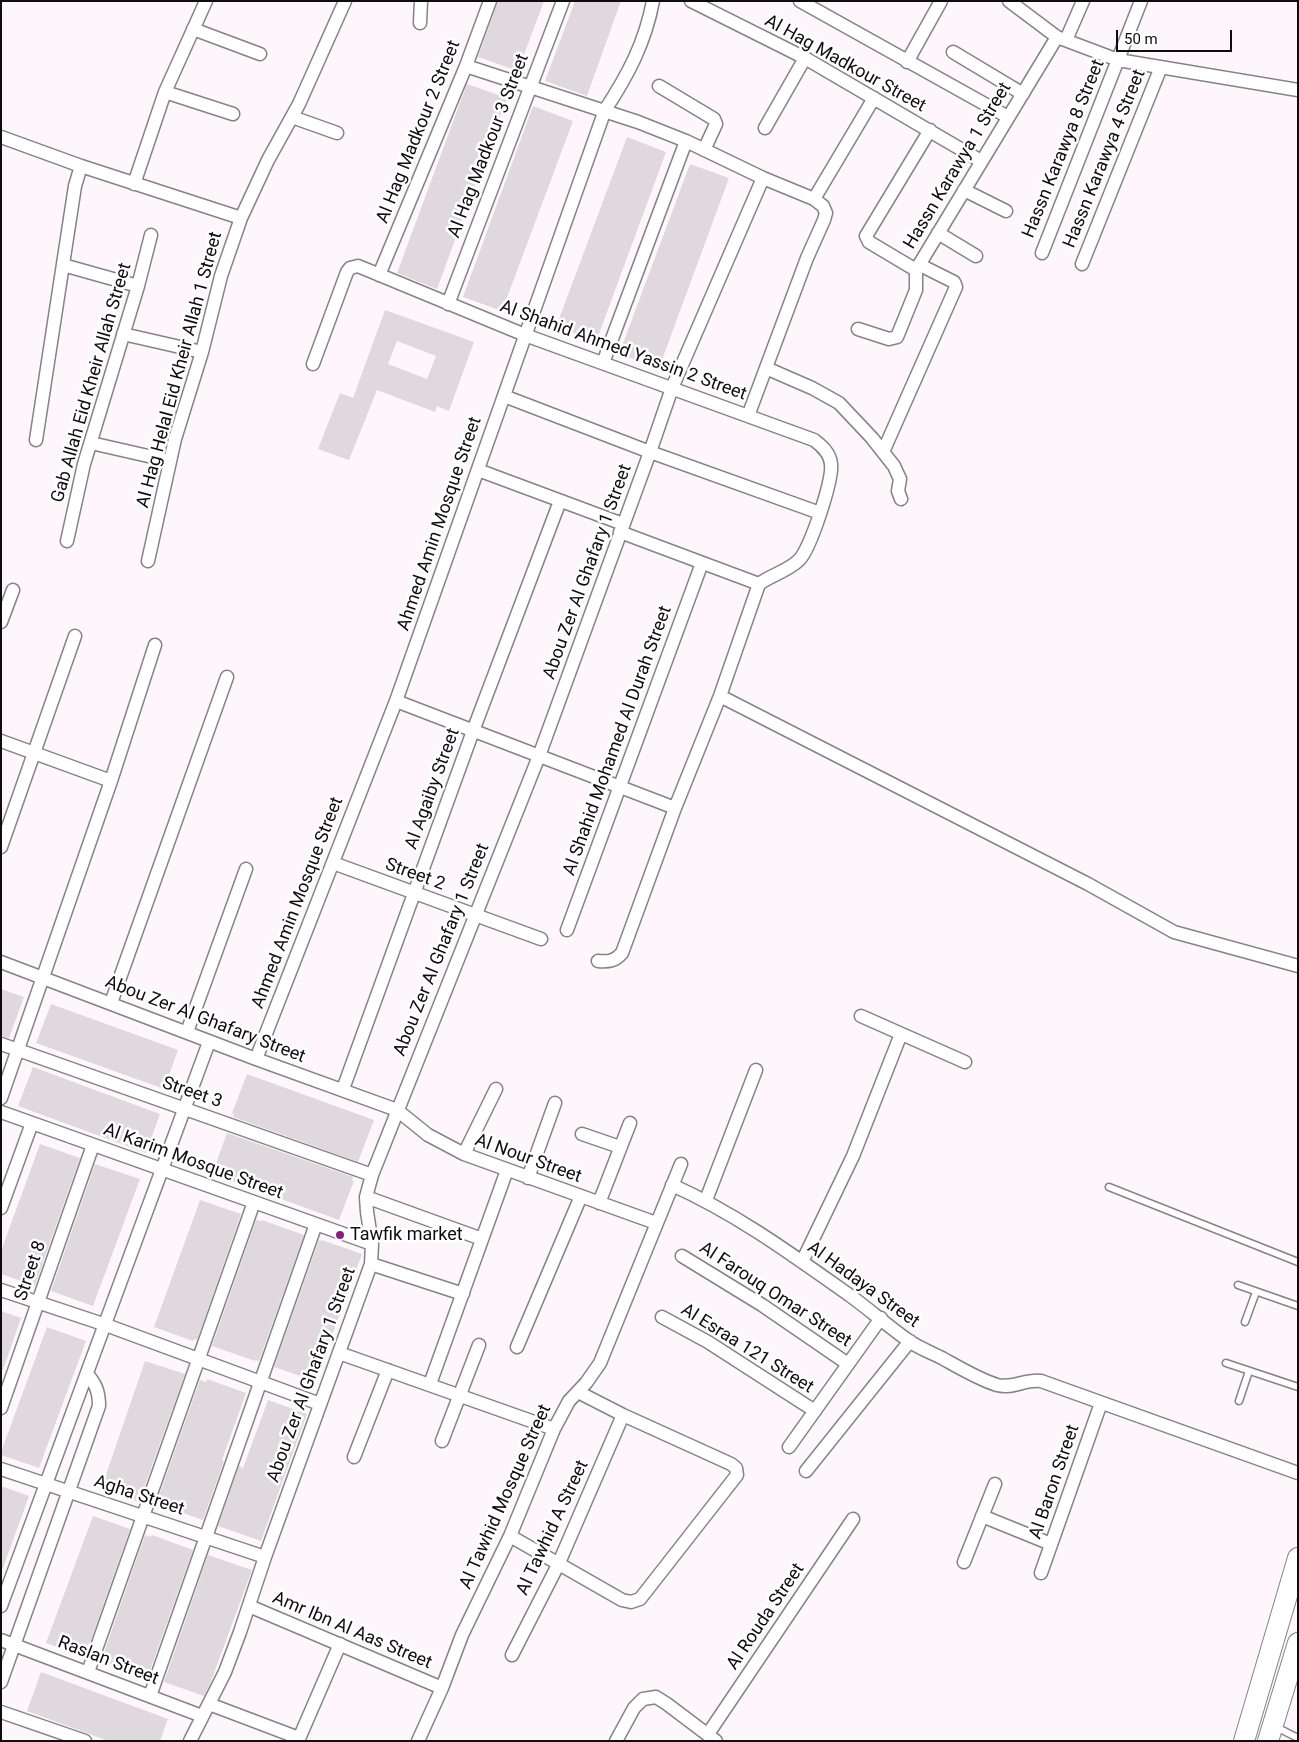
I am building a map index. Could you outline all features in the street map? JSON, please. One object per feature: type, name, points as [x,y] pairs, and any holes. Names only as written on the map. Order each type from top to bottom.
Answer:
[{"type":"main road","points":[[1244,1741],[1298,1558]]},
{"type":"main road","points":[[1250,1720],[1270,1733],[1298,1643]]},
{"type":"street","points":[[134,184],[165,92],[206,1]]},
{"type":"street","name":"Al Hag Helal Eid Kheir Allah 1 Street","points":[[148,561],[175,439],[202,352],[221,276],[241,218],[268,160],[292,117],[345,1]]},
{"type":"street","points":[[420,23],[421,1]]},
{"type":"street","name":"Al Hag Madkour 2 Street","points":[[378,275],[466,66],[490,1]]},
{"type":"street","name":"Al Hag Madkour 3 Street","points":[[448,304],[563,1]]},
{"type":"street","name":"Ahmed Amin Mosque Street","points":[[256,1059],[396,701],[605,110],[636,58],[654,1]]},
{"type":"street","name":"Al Hag Madkour Street","points":[[691,1],[805,58],[981,161]]},
{"type":"street","points":[[800,1],[822,7],[907,62],[1008,117]]},
{"type":"street","points":[[907,62],[941,1]]},
{"type":"street","points":[[1009,1],[1062,39],[1118,60],[1298,90]]},
{"type":"street","name":"Hassn Karawya 1 Street","points":[[858,330],[889,339],[897,337],[916,290],[918,267],[1022,94],[1062,39],[1083,1]]},
{"type":"street","name":"Hassn Karawya 8 Street","points":[[1042,253],[1141,1]]},
{"type":"street","points":[[193,30],[260,54]]},
{"type":"street","points":[[953,52],[1022,94]]},
{"type":"street","points":[[765,128],[805,58]]},
{"type":"street","points":[[466,66],[638,122],[686,141],[763,178],[814,199],[823,206],[826,213],[824,220],[807,258],[748,416]]},
{"type":"street","name":"Hassn Karawya 4 Street","points":[[1082,264],[1161,66]]},
{"type":"street","points":[[659,86],[714,119],[716,124],[704,150]]},
{"type":"street","points":[[165,92],[233,114]]},
{"type":"street","points":[[814,199],[874,98]]},
{"type":"street","points":[[292,117],[337,133]]},
{"type":"street","points":[[883,452],[956,288],[954,282],[918,267],[869,242],[866,236],[930,130]]},
{"type":"street","points":[[1,137],[134,184],[241,218]]},
{"type":"street","points":[[604,363],[686,141]]},
{"type":"street","points":[[36,440],[75,186],[81,166]]},
{"type":"street","name":"Abou Zer Al Ghafary 1 Street","points":[[190,1741],[225,1672],[372,1264],[372,1244],[366,1197],[372,1175],[539,756],[672,388],[763,178]]},
{"type":"street","points":[[964,190],[1006,211]]},
{"type":"street","points":[[938,233],[976,256]]},
{"type":"street","name":"Gab Allah Eid Kheir Allah Street","points":[[67,541],[84,464],[138,286],[151,235]]},
{"type":"street","points":[[63,266],[138,286]]},
{"type":"street","name":"Al Shahid Ahmed Yassin 2 Street","points":[[313,364],[350,268],[358,266],[525,335],[814,440],[826,450],[831,464],[820,513],[805,551],[799,560],[759,584]]},
{"type":"street","points":[[123,334],[202,352]]},
{"type":"street","points":[[766,368],[812,388],[839,403],[894,466],[900,479],[898,491],[902,499]]},
{"type":"street","points":[[504,396],[650,452],[820,513]]},
{"type":"street","points":[[91,443],[170,461]]},
{"type":"street","points":[[478,470],[560,501],[702,563],[759,584],[720,696],[674,808],[622,953],[616,960],[598,961]]},
{"type":"street","name":"Al Agaiby Street","points":[[343,1089],[473,731],[560,501]]},
{"type":"street","name":"Al Shahid Mohamed Al Durah Street","points":[[567,930],[702,563]]},
{"type":"street","points":[[1,622],[13,590]]},
{"type":"street","points":[[1,848],[75,636]]},
{"type":"street","points":[[1,1098],[111,781],[155,646]]},
{"type":"street","points":[[111,1003],[227,677]]},
{"type":"street","points":[[720,696],[1079,880],[1174,932],[1298,966]]},
{"type":"street","points":[[396,701],[674,808]]},
{"type":"street","points":[[1,741],[111,781]]},
{"type":"street","name":"Street 2","points":[[333,863],[541,940]]},
{"type":"street","points":[[186,1032],[246,869]]},
{"type":"street","name":"Abou Zer Al Ghafary Street","points":[[1,962],[209,1042],[397,1110]]},
{"type":"street","points":[[861,1016],[965,1062]]},
{"type":"street","points":[[802,1262],[853,1156],[901,1034]]},
{"type":"street","points":[[1,1606],[209,1042]]},
{"type":"street","name":"Street 3","points":[[1,1044],[372,1175]]},
{"type":"street","points":[[706,1200],[756,1070]]},
{"type":"street","points":[[464,1154],[496,1089]]},
{"type":"street","points":[[528,1178],[555,1103]]},
{"type":"street","name":"Al Nour Street","points":[[397,1110],[428,1135],[464,1154],[656,1223]]},
{"type":"street","name":"Al Karim Mosque Street","points":[[1,1112],[372,1244]]},
{"type":"street","points":[[1,1208],[32,1123]]},
{"type":"street","points":[[599,1202],[630,1123]]},
{"type":"street","points":[[582,1134],[620,1147]]},
{"type":"street","name":"Street 8","points":[[1,1408],[94,1145]]},
{"type":"street","name":"Al Tawhid Mosque Street","points":[[418,1741],[442,1688],[462,1635],[510,1536],[554,1429],[569,1401],[600,1363],[680,1164]]},
{"type":"street","points":[[430,1384],[507,1170]]},
{"type":"street","name":"Al Hadaya Street","points":[[672,1184],[706,1200],[753,1228],[881,1318],[910,1341],[978,1377],[999,1386],[1015,1386],[1032,1380],[1041,1381],[1101,1403]]},
{"type":"street","points":[[517,1347],[581,1196]]},
{"type":"street","points":[[366,1197],[482,1239]]},
{"type":"street","points":[[88,1672],[254,1202]]},
{"type":"street","points":[[150,1696],[316,1224]]},
{"type":"street","name":"Al Farouq Omar Street","points":[[682,1256],[762,1305],[848,1364]]},
{"type":"street","points":[[372,1264],[463,1294]]},
{"type":"street","points":[[1,1290],[106,1325],[320,1404]]},
{"type":"street","name":"Al Esraa 121 Street","points":[[662,1317],[708,1342],[815,1411]]},
{"type":"street","points":[[789,1447],[881,1318]]},
{"type":"street","points":[[806,1471],[910,1341]]},
{"type":"street","points":[[442,1441],[479,1346]]},
{"type":"street","points":[[339,1353],[554,1429]]},
{"type":"street","points":[[354,1457],[388,1370]]},
{"type":"street","points":[[1,1681],[99,1406],[99,1393],[94,1382],[87,1374]]},
{"type":"street","points":[[510,1536],[622,1600],[631,1602],[640,1599],[737,1475],[736,1468],[731,1464],[623,1415],[578,1392]]},
{"type":"street","points":[[1101,1403],[1298,1473]]},
{"type":"street","name":"Al Baron Street","points":[[1041,1573],[1101,1403]]},
{"type":"street","name":"Al Tawhid A Street","points":[[512,1655],[558,1565],[623,1415]]},
{"type":"street","name":"Agha Street","points":[[1,1470],[265,1557]]},
{"type":"street","points":[[964,1562],[995,1484]]},
{"type":"street","points":[[982,1516],[1052,1544]]},
{"type":"street","name":"Al Rouda Street","points":[[712,1737],[853,1519]]},
{"type":"street","name":"Amr Ibn Al Aas Street","points":[[249,1606],[442,1688]]},
{"type":"street","name":"Raslan Street","points":[[1,1640],[202,1716]]},
{"type":"street","points":[[209,1704],[299,1739],[340,1644]]},
{"type":"street","points":[[616,1741],[634,1708],[643,1699],[656,1697],[712,1737]]},
{"type":"street","points":[[1,1712],[85,1741]]},
{"type":"lane","points":[[1109,1187],[1298,1262]]},
{"type":"lane","points":[[1238,1286],[1298,1306]]},
{"type":"lane","points":[[1245,1322],[1256,1292]]},
{"type":"lane","points":[[1226,1363],[1298,1387]]},
{"type":"lane","points":[[1239,1402],[1248,1370]]},
{"type":"lane","points":[[1270,1733],[1298,1738]]},
{"type":"building","points":[[498,1],[544,1],[518,71],[478,57]]},
{"type":"building","points":[[575,1],[621,1],[587,96],[545,81]]},
{"type":"building","points":[[467,84],[507,98],[437,289],[397,273]]},
{"type":"building","points":[[533,106],[573,121],[502,311],[463,297]]},
{"type":"building","points":[[627,137],[666,152],[596,342],[556,327]]},
{"type":"building","points":[[690,164],[729,178],[659,368],[619,354]]},
{"type":"building","points":[[385,310],[474,342],[449,411],[437,406],[435,412],[377,390],[349,460],[318,449],[340,393],[353,398]],"holes":[[[397,341],[436,356],[427,379],[388,364]]]},
{"type":"building","points":[[1,989],[24,997],[9,1038],[1,1036]]},
{"type":"building","points":[[51,1004],[178,1050],[164,1089],[36,1043]]},
{"type":"building","points":[[33,1067],[160,1114],[146,1153],[18,1106]]},
{"type":"building","points":[[247,1074],[374,1120],[358,1162],[233,1117],[234,1114],[232,1113]]},
{"type":"building","points":[[227,1133],[353,1177],[352,1180],[354,1181],[339,1220],[212,1174]]},
{"type":"building","points":[[40,1144],[80,1158],[35,1285],[33,1285],[1,1274],[1,1251]]},
{"type":"building","points":[[95,1164],[140,1179],[93,1306],[51,1291]]},
{"type":"building","points":[[200,1200],[241,1214],[197,1340],[194,1339],[193,1341],[154,1327]]},
{"type":"building","points":[[256,1220],[262,1220],[304,1235],[259,1361],[212,1346]]},
{"type":"building","points":[[319,1240],[362,1254],[315,1381],[274,1367]]},
{"type":"building","points":[[1,1311],[21,1318],[3,1370],[1,1369]]},
{"type":"building","points":[[47,1327],[86,1341],[39,1468],[1,1455],[1,1452]]},
{"type":"building","points":[[145,1361],[185,1374],[139,1502],[101,1489]]},
{"type":"building","points":[[207,1379],[246,1393],[203,1520],[156,1504],[200,1380],[206,1382]]},
{"type":"building","points":[[268,1400],[307,1414],[261,1541],[218,1526],[239,1466],[243,1468]]},
{"type":"building","points":[[1,1486],[29,1496],[3,1568],[1,1568]]},
{"type":"building","points":[[93,1516],[130,1529],[85,1657],[46,1643]]},
{"type":"building","points":[[145,1535],[151,1537],[152,1535],[193,1550],[148,1676],[101,1661]]},
{"type":"building","points":[[208,1555],[252,1570],[204,1696],[164,1682]]},
{"type":"building","points":[[41,1672],[168,1719],[160,1741],[108,1741],[27,1711]]},
{"type":"place","name":"Tawfik market","points":[[340,1235]]}]
